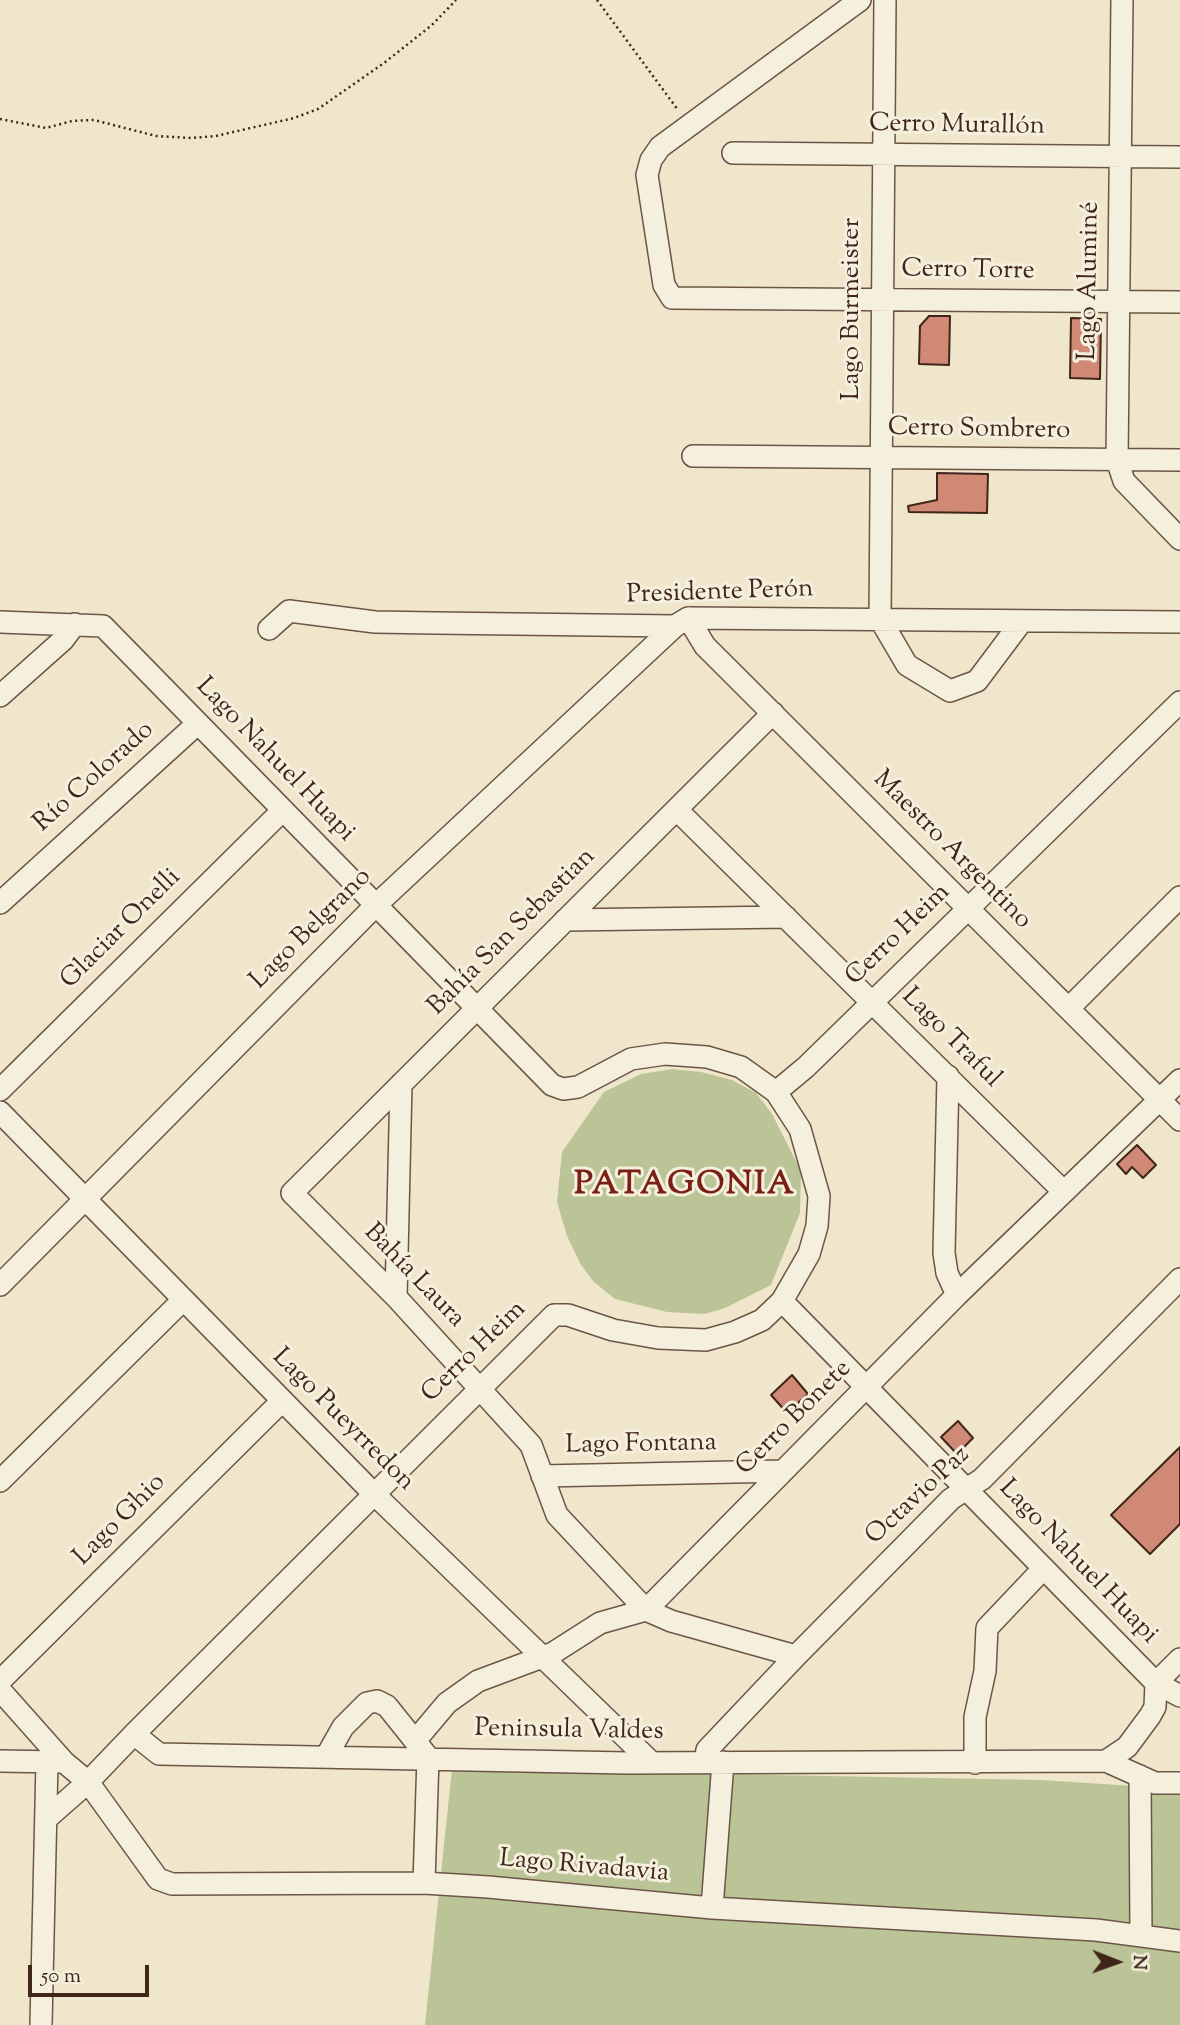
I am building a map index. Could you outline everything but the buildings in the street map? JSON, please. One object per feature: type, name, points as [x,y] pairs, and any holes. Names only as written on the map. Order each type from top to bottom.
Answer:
[{"type":"street","points":[[692,127],[860,0]]},
{"type":"street","name":"Lago Burmeister","points":[[880,620],[885,0]]},
{"type":"street","name":"Lago Aluminé","points":[[1122,0],[1117,460],[1124,481],[1180,539]]},
{"type":"street","name":"Cerro Torre","points":[[692,127],[660,147],[651,160],[647,175],[663,285],[672,298],[1180,302]]},
{"type":"street","name":"Cerro Murallón","points":[[733,153],[1180,157]]},
{"type":"street","name":"Cerro Sombrero","points":[[693,456],[1180,460]]},
{"type":"street","name":"Presidente Perón","points":[[269,629],[289,611],[375,622],[1180,622]]},
{"type":"street","points":[[880,620],[907,665],[950,691],[977,681],[1022,621]]},
{"type":"street","points":[[0,622],[75,624]]},
{"type":"street","name":"Maestro Argentino","points":[[681,622],[1180,1120]]},
{"type":"street","name":"Lago Belgrano","points":[[0,1285],[376,905],[681,622]]},
{"type":"street","points":[[0,696],[63,640],[75,624]]},
{"type":"street","name":"Lago Nahuel Huapi","points":[[75,624],[103,626],[552,1085]]},
{"type":"street","name":"Cerro Heim","points":[[776,1092],[806,1067],[871,1000],[1180,702]]},
{"type":"street","name":"Bahía San Sebastian","points":[[292,1193],[475,1007],[773,713]]},
{"type":"street","name":"Río Colorado","points":[[0,903],[197,723]]},
{"type":"street","name":"Glaciar Onelli","points":[[0,1090],[283,810]]},
{"type":"street","name":"Lago Traful","points":[[677,810],[1063,1191]]},
{"type":"street","points":[[1069,1008],[1180,897]]},
{"type":"street","points":[[565,920],[786,917]]},
{"type":"street","name":"Cerro Heim","points":[[134,1734],[554,1315],[568,1315],[613,1331],[658,1338],[706,1339],[735,1332],[762,1320],[782,1301],[809,1254],[817,1226],[819,1196],[800,1129],[776,1092],[741,1067],[707,1057],[665,1054],[631,1059],[578,1087],[563,1089],[552,1085]]},
{"type":"street","points":[[948,1076],[944,1253],[947,1273],[957,1295]]},
{"type":"street","name":"Cerro Bonete","points":[[421,1749],[447,1703],[478,1681],[559,1650],[600,1623],[646,1609],[957,1295],[1180,1080]]},
{"type":"street","points":[[396,1297],[401,1084]]},
{"type":"street","name":"Lago Pueyrredon","points":[[0,1112],[373,1493],[651,1762]]},
{"type":"street","name":"Bahía Laura","points":[[292,1193],[396,1297],[531,1445],[557,1515],[620,1585],[646,1609],[671,1620],[796,1656]]},
{"type":"street","name":"Octavio Paz","points":[[714,1762],[707,1750],[796,1656],[965,1489],[982,1479],[1180,1279]]},
{"type":"street","points":[[0,1481],[183,1300]]},
{"type":"street","name":"Lago Nahuel Huapi","points":[[782,1301],[1042,1570],[1156,1683]]},
{"type":"street","name":"Lago Ghio","points":[[0,1681],[282,1401]]},
{"type":"street","name":"Lago Fontana","points":[[542,1476],[783,1471]]},
{"type":"street","points":[[975,1763],[975,1717],[985,1671],[987,1628],[1042,1570]]},
{"type":"street","points":[[1106,1762],[1127,1747],[1150,1716],[1155,1707],[1156,1683],[1180,1659]]},
{"type":"street","points":[[1156,1683],[1180,1696]]},
{"type":"street","points":[[0,1690],[56,1762],[88,1782]]},
{"type":"street","points":[[326,1757],[343,1727],[367,1703],[377,1700],[387,1706],[421,1749],[424,1883]]},
{"type":"street","points":[[46,1819],[88,1782],[134,1734]]},
{"type":"street","name":"Peninsula Valdes","points":[[134,1734],[159,1754],[326,1757],[421,1749],[651,1762],[1106,1762],[1155,1783],[1180,1783]]},
{"type":"street","points":[[0,1761],[56,1762]]},
{"type":"street","points":[[41,2025],[46,1819],[56,1762]]},
{"type":"street","points":[[712,1908],[714,1762]]},
{"type":"street","points":[[1140,1776],[1141,1935]]},
{"type":"street","name":"Lago Rivadavia","points":[[88,1782],[158,1879],[172,1884],[424,1883],[712,1908],[1141,1935],[1180,1941]]},
{"type":"path","points":[[0,119],[46,128],[72,121],[94,120],[156,136],[191,138],[216,136],[294,118],[318,109],[373,71],[432,25],[456,0]]},
{"type":"path","points":[[597,0],[692,127]]},
{"type":"green space","points":[[673,1069],[701,1072],[732,1080],[756,1093],[772,1114],[801,1171],[800,1213],[771,1285],[725,1308],[705,1314],[667,1312],[615,1299],[594,1282],[581,1265],[567,1236],[557,1202],[562,1152],[604,1092],[641,1074]]},
{"type":"green space","points":[[452,1769],[1041,1780],[1180,1789],[1180,2025],[425,2025]]},
{"type":"district","name":"PATAGONIA","points":[[685,1187]]}]
